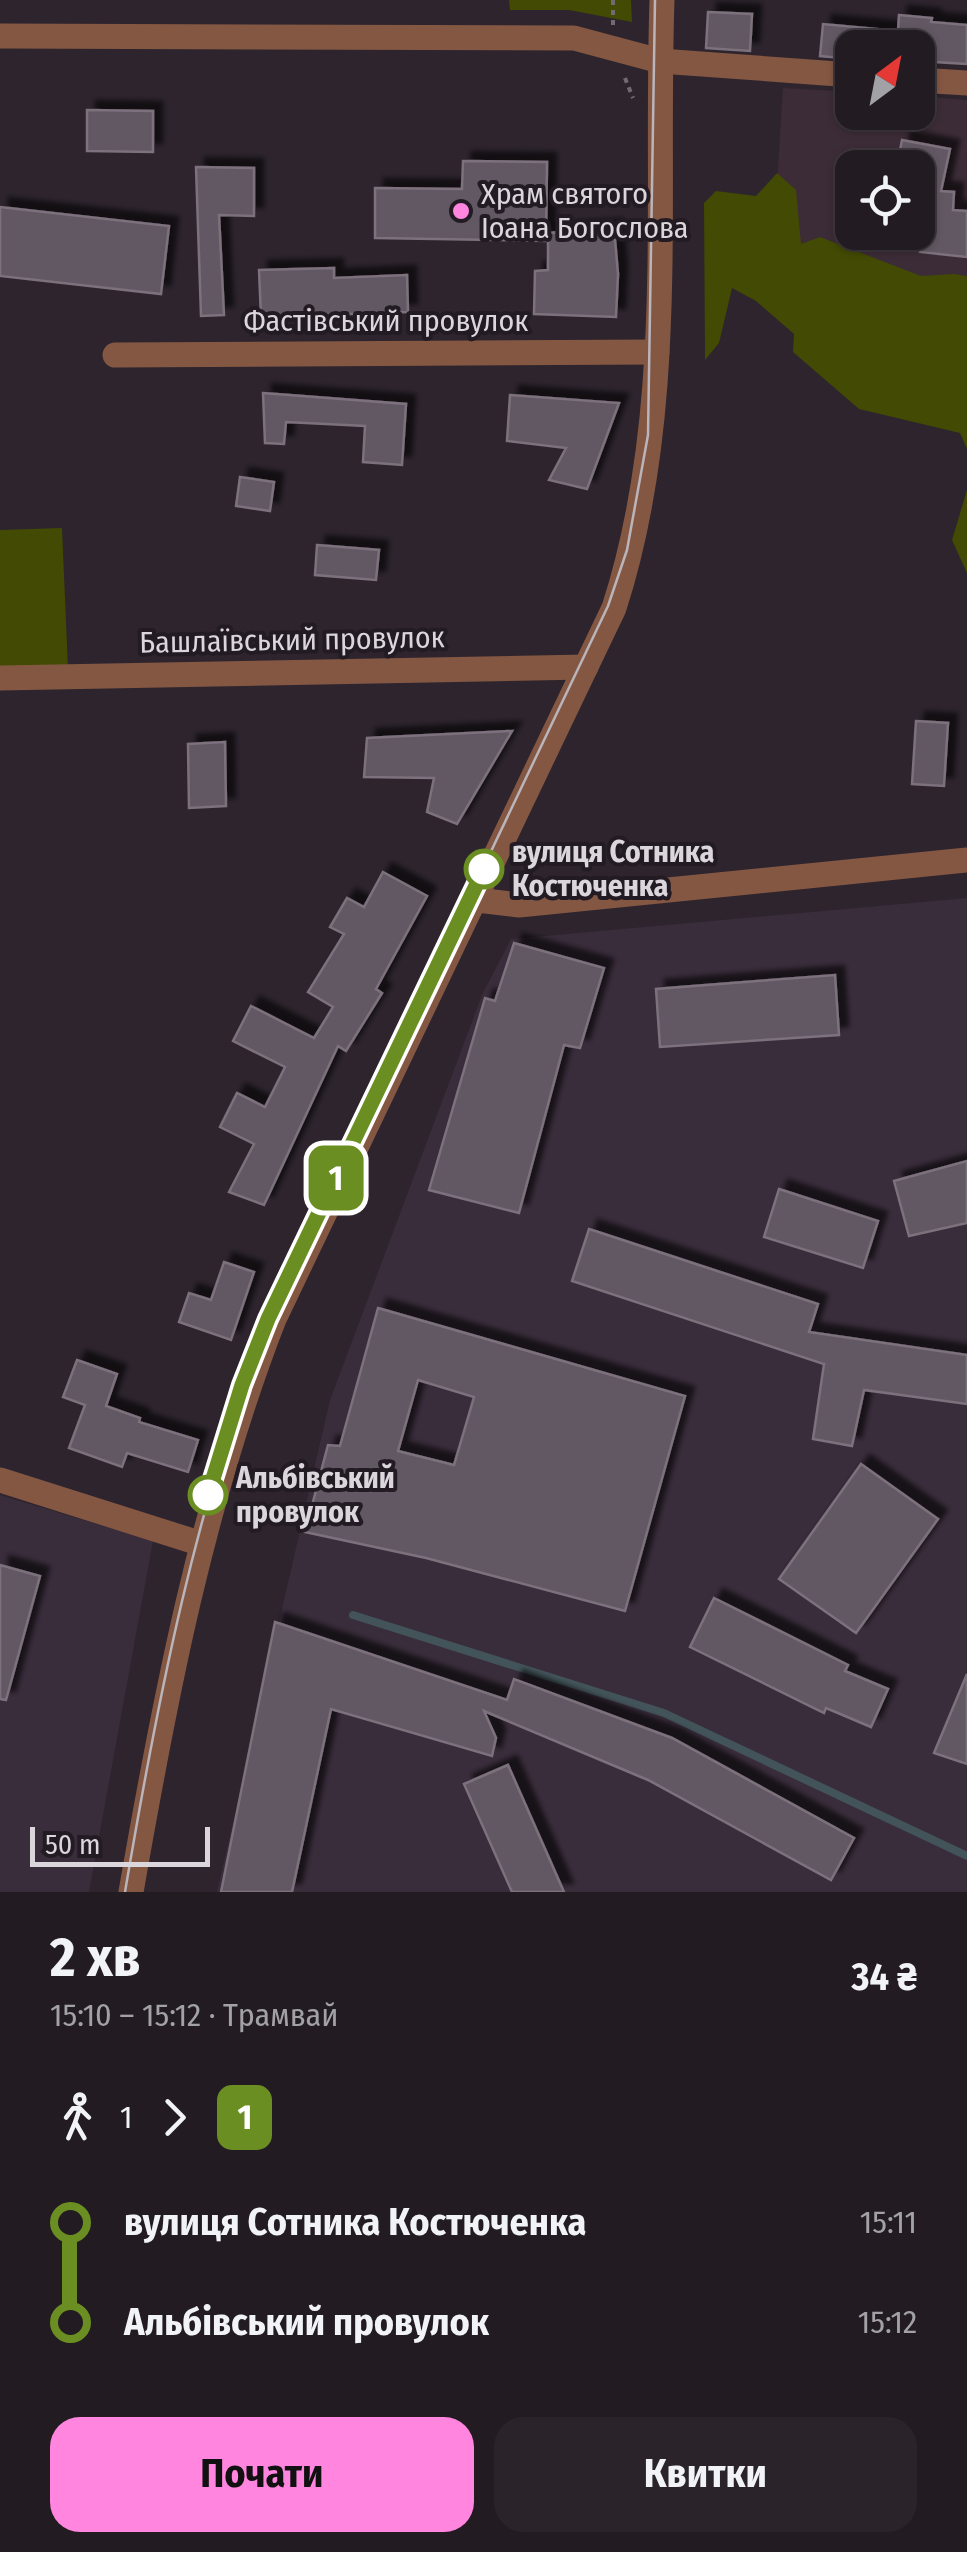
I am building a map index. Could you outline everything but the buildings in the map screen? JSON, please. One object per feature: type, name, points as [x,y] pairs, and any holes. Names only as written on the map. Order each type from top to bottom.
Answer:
[{"type":"street","points":[[131,1892],[156,1748],[202,1544],[250,1382],[274,1319],[614,608],[632,552],[653,428],[662,0]]},
{"type":"street","points":[[0,36],[574,38],[660,61],[835,74]]},
{"type":"street","points":[[935,81],[967,83]]},
{"type":"street","name":"Фастівський провулок","points":[[115,355],[657,352]]},
{"type":"street","name":"Башлаївський провулок","points":[[0,678],[586,667]]},
{"type":"street","points":[[476,900],[519,906],[967,860]]},
{"type":"street","points":[[0,1480],[202,1544]]},
{"type":"shaded area","points":[[783,88],[835,91],[835,130],[935,130],[935,97],[967,100],[967,326],[769,313]]},
{"type":"shaded area","points":[[967,898],[967,1892],[217,1892],[330,1400],[482,995],[511,939]]},
{"type":"shaded area","points":[[0,1495],[153,1541],[89,1892],[0,1892]]},
{"type":"green space","points":[[509,0],[631,0],[632,22],[569,10],[510,10]]},
{"type":"green space","points":[[777,173],[796,190],[801,244],[820,237],[835,243],[835,250],[854,250],[921,276],[967,276],[967,449],[960,433],[859,409],[793,352],[794,334],[756,301],[732,288],[719,343],[705,360],[704,203],[716,191],[756,196]]},
{"type":"green space","points":[[967,490],[967,573],[952,540]]},
{"type":"green space","points":[[62,528],[68,669],[0,670],[0,530]]},
{"type":"waterway","points":[[353,1615],[664,1713],[967,1856]]},
{"type":"tram line","points":[[125,1892],[182,1602],[220,1459],[268,1319],[608,606],[627,550],[648,435],[655,0]]},
{"type":"tram line","name":"1","points":[[208,1495],[242,1385],[268,1319],[484,869]]},
{"type":"place","name":"Храм святого Іоана Богослова","points":[[461,211]]},
{"type":"place","name":"вулиця Сотника Костюченка","points":[[484,869]]},
{"type":"place","name":"Альбівський провулок","points":[[208,1495]]}]
